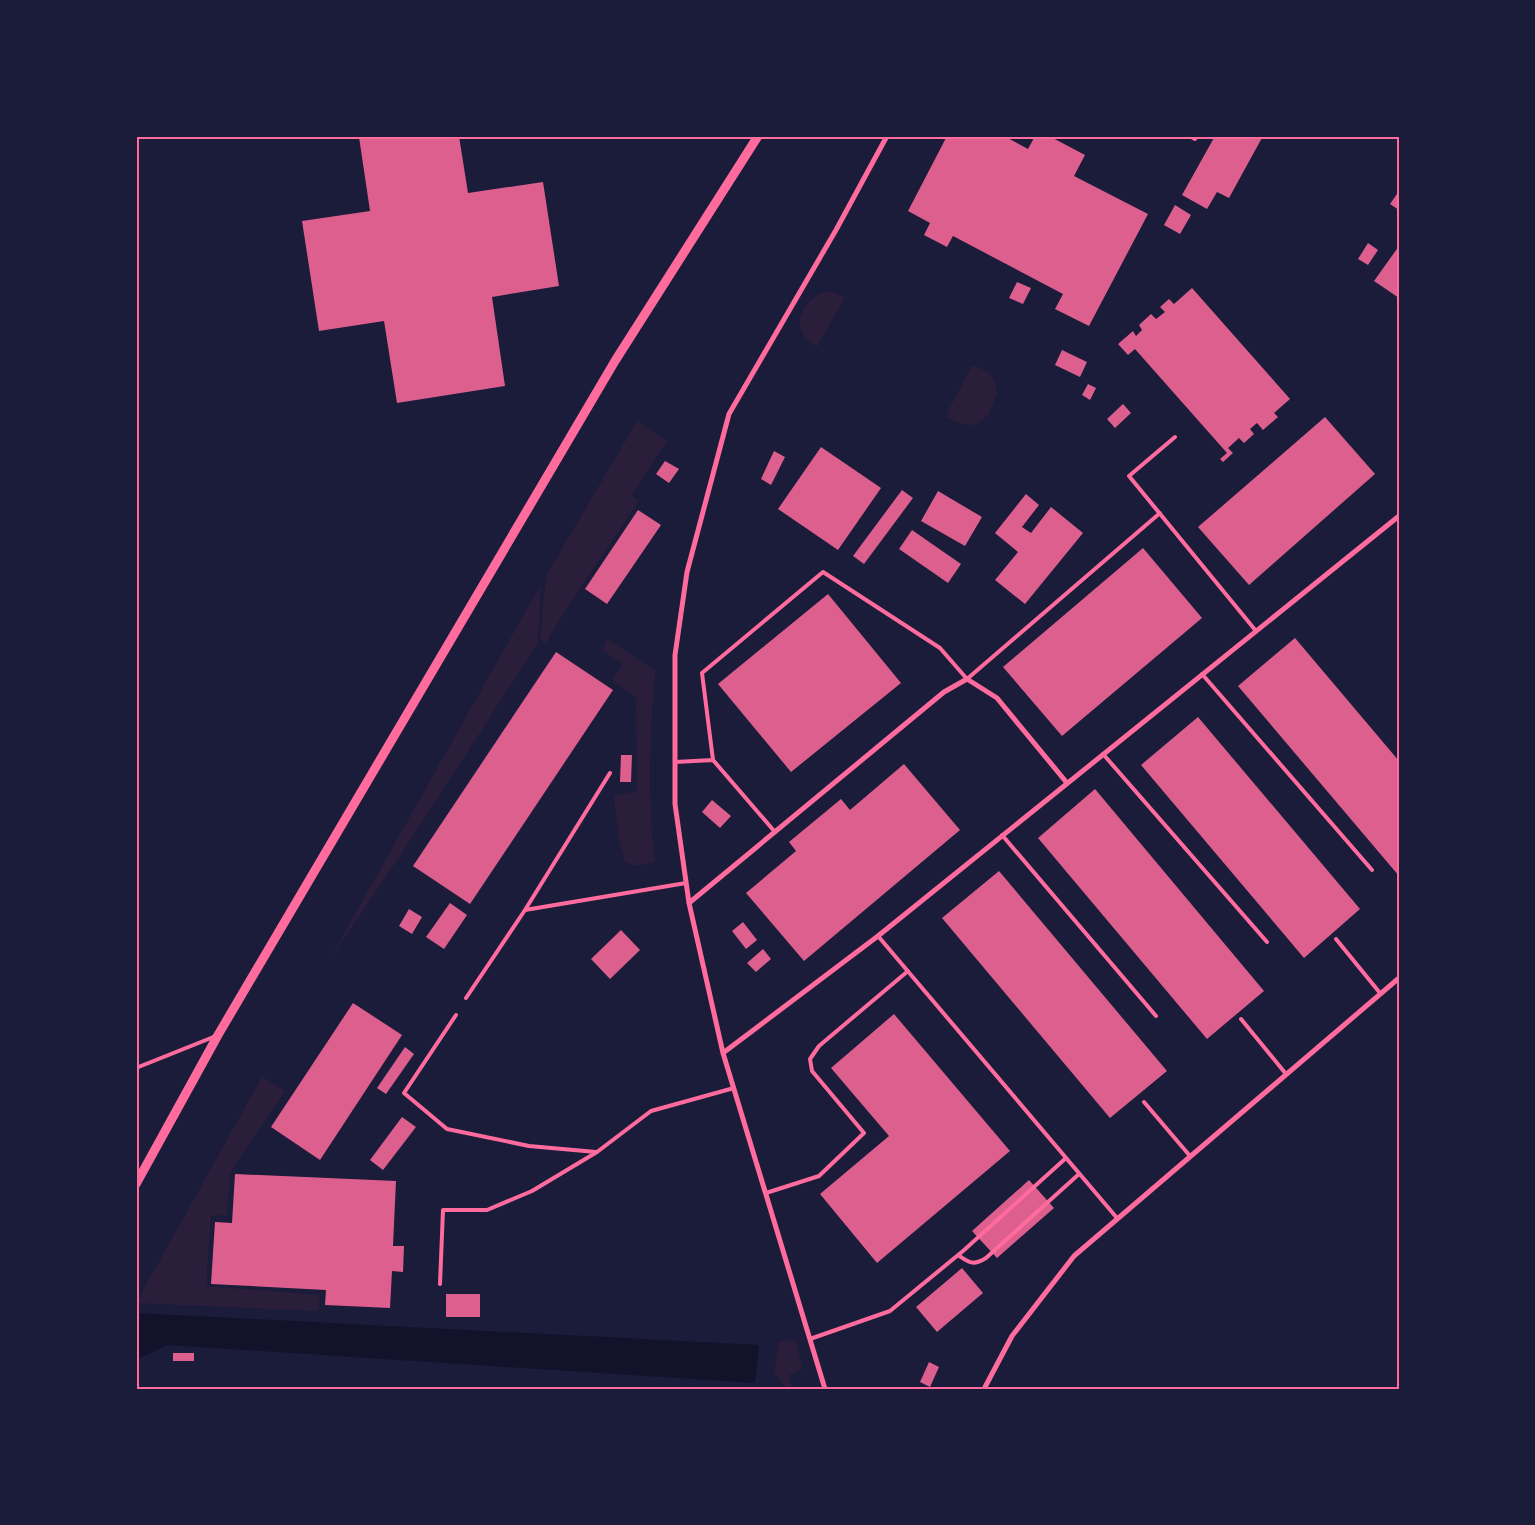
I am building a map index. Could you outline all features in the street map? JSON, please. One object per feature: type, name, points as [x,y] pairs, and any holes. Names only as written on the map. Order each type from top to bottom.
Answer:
[{"type":"street","points":[[136,1184],[218,1035],[615,361],[758,136]]},
{"type":"street","points":[[825,1389],[723,1053],[688,904],[675,804],[675,655],[687,572],[729,414],[836,230],[887,136]]},
{"type":"street","points":[[723,1053],[878,936],[1399,516]]},
{"type":"street","points":[[688,904],[944,692],[967,679],[997,698],[1067,783]]},
{"type":"street","points":[[984,1389],[1012,1336],[1074,1256],[1399,978]]},
{"type":"lane","points":[[1190,136],[1196,139]]},
{"type":"lane","points":[[1176,437],[1129,476],[1256,630]]},
{"type":"lane","points":[[775,832],[712,760],[702,673],[823,572],[940,648],[967,679],[1160,513]]},
{"type":"lane","points":[[1202,674],[1372,870]]},
{"type":"lane","points":[[1103,754],[1267,942]]},
{"type":"lane","points":[[675,762],[712,760]]},
{"type":"lane","points":[[466,998],[525,910],[610,773]]},
{"type":"lane","points":[[1002,835],[1156,1016]]},
{"type":"lane","points":[[525,910],[686,883]]},
{"type":"lane","points":[[878,936],[1117,1218]]},
{"type":"lane","points":[[1336,939],[1380,993]]},
{"type":"lane","points":[[766,1192],[819,1176],[864,1133],[812,1071],[810,1059],[819,1046],[908,971]]},
{"type":"lane","points":[[456,1015],[404,1093],[447,1129],[529,1146],[597,1152]]},
{"type":"lane","points":[[1241,1019],[1286,1074]]},
{"type":"lane","points":[[136,1068],[218,1035]]},
{"type":"lane","points":[[440,1284],[443,1210],[487,1210],[532,1191],[597,1152],[651,1111],[734,1088]]},
{"type":"lane","points":[[1144,1102],[1190,1156]]},
{"type":"lane","points":[[810,1339],[890,1311],[958,1255],[1066,1158]]},
{"type":"lane","points":[[958,1255],[970,1263],[978,1263],[986,1258],[1080,1174]]},
{"type":"shaded area","points":[[831,292],[845,297],[817,347],[804,336],[800,320],[804,309],[811,300],[820,293]]},
{"type":"shaded area","points":[[976,366],[988,372],[995,381],[997,394],[988,415],[976,425],[961,424],[947,417],[948,411],[971,367]]},
{"type":"shaded area","points":[[637,421],[667,441],[631,496],[639,501],[545,643],[540,640],[546,576]]},
{"type":"shaded area","points":[[541,584],[538,643],[400,856],[328,962]]},
{"type":"shaded area","points":[[607,639],[655,670],[650,766],[652,838],[655,862],[637,866],[625,862],[619,840],[614,796],[637,791],[636,698],[612,680],[623,664],[602,650]]},
{"type":"shaded area","points":[[262,1077],[285,1091],[230,1172],[227,1215],[211,1216],[206,1286],[320,1295],[318,1311],[136,1303]]},
{"type":"shaded area","points":[[136,1313],[759,1345],[755,1383],[168,1345],[140,1358],[136,1355]]},
{"type":"shaded area","points":[[796,1340],[802,1369],[788,1376],[792,1389],[787,1389],[774,1373],[779,1341]]},
{"type":"building","points":[[459,136],[468,193],[543,182],[559,286],[492,297],[505,386],[397,403],[384,321],[319,331],[302,221],[370,211],[359,137]]},
{"type":"building","points":[[947,136],[1004,136],[1028,149],[1035,136],[1049,136],[1085,155],[1074,176],[1148,214],[1089,326],[1055,309],[1063,294],[953,236],[947,247],[924,235],[930,223],[908,211]]},
{"type":"building","points":[[1215,136],[1263,136],[1229,198],[1217,192],[1207,209],[1182,195]]},
{"type":"building","points":[[1399,191],[1399,210],[1390,204]]},
{"type":"building","points":[[1175,205],[1191,215],[1180,234],[1164,225]]},
{"type":"building","points":[[1368,243],[1378,250],[1368,265],[1358,259]]},
{"type":"building","points":[[1399,246],[1399,298],[1374,281]]},
{"type":"building","points":[[1017,282],[1031,288],[1023,304],[1009,298]]},
{"type":"building","points":[[1192,288],[1290,399],[1274,413],[1278,417],[1263,430],[1257,423],[1250,429],[1254,434],[1244,443],[1239,438],[1228,448],[1233,453],[1223,462],[1220,459],[1227,453],[1135,349],[1128,355],[1118,344],[1133,331],[1136,336],[1142,330],[1139,325],[1151,314],[1156,319],[1165,312],[1160,307],[1169,299],[1174,304]]},
{"type":"building","points":[[1062,350],[1087,362],[1080,377],[1055,365]]},
{"type":"building","points":[[1088,384],[1096,388],[1090,400],[1082,395]]},
{"type":"building","points":[[1123,404],[1131,413],[1115,428],[1107,419]]},
{"type":"building","points":[[1325,417],[1375,474],[1249,585],[1198,527]]},
{"type":"building","points":[[821,447],[881,488],[838,550],[778,509]]},
{"type":"building","points":[[774,451],[785,457],[771,485],[761,479]]},
{"type":"building","points":[[665,461],[679,469],[669,483],[656,474]]},
{"type":"building","points":[[902,490],[913,498],[864,564],[853,556]]},
{"type":"building","points":[[938,491],[982,517],[965,546],[921,521]]},
{"type":"building","points":[[1026,494],[1039,505],[1022,527],[1031,533],[1051,507],[1083,533],[1025,604],[995,580],[1018,552],[995,533]]},
{"type":"building","points":[[638,510],[661,525],[607,604],[585,589]]},
{"type":"building","points":[[912,530],[961,564],[948,583],[899,549]]},
{"type":"building","points":[[1143,548],[1202,618],[1062,736],[1003,667]]},
{"type":"building","points":[[828,594],[901,683],[791,772],[718,684]]},
{"type":"building","points":[[1295,638],[1399,761],[1399,876],[1238,686]]},
{"type":"building","points":[[556,652],[613,690],[470,904],[413,866]]},
{"type":"building","points":[[1198,717],[1360,909],[1304,958],[1141,765]]},
{"type":"building","points":[[621,755],[632,755],[631,782],[620,782]]},
{"type":"building","points":[[904,764],[960,830],[804,961],[746,893],[796,851],[789,842],[841,799],[850,810]]},
{"type":"building","points":[[1095,789],[1264,991],[1207,1039],[1038,838]]},
{"type":"building","points":[[712,800],[731,816],[720,828],[702,812]]},
{"type":"building","points":[[999,871],[1167,1071],[1110,1118],[942,918]]},
{"type":"building","points":[[450,903],[467,915],[444,949],[426,937]]},
{"type":"building","points":[[409,909],[422,917],[412,934],[399,926]]},
{"type":"building","points":[[743,922],[757,940],[746,949],[732,931]]},
{"type":"building","points":[[621,930],[640,950],[610,979],[591,959]]},
{"type":"building","points":[[763,949],[771,959],[756,972],[747,963]]},
{"type":"building","points":[[353,1003],[402,1035],[320,1160],[271,1127]]},
{"type":"building","points":[[894,1014],[1010,1151],[877,1263],[820,1194],[889,1136],[831,1068]]},
{"type":"building","points":[[405,1047],[414,1054],[386,1094],[377,1088]]},
{"type":"building","points":[[402,1117],[416,1127],[383,1170],[370,1160]]},
{"type":"building","points":[[235,1174],[396,1181],[393,1246],[404,1246],[403,1272],[392,1271],[390,1308],[325,1305],[326,1290],[211,1284],[215,1222],[232,1223]]},
{"type":"building","points":[[1029,1180],[1054,1208],[997,1258],[972,1231]]},
{"type":"building","points":[[962,1268],[983,1293],[937,1332],[916,1307]]},
{"type":"building","points":[[446,1294],[480,1294],[480,1317],[446,1317]]},
{"type":"building","points":[[173,1353],[194,1353],[194,1361],[173,1361]]},
{"type":"building","points":[[929,1362],[939,1367],[930,1387],[920,1382]]}]
